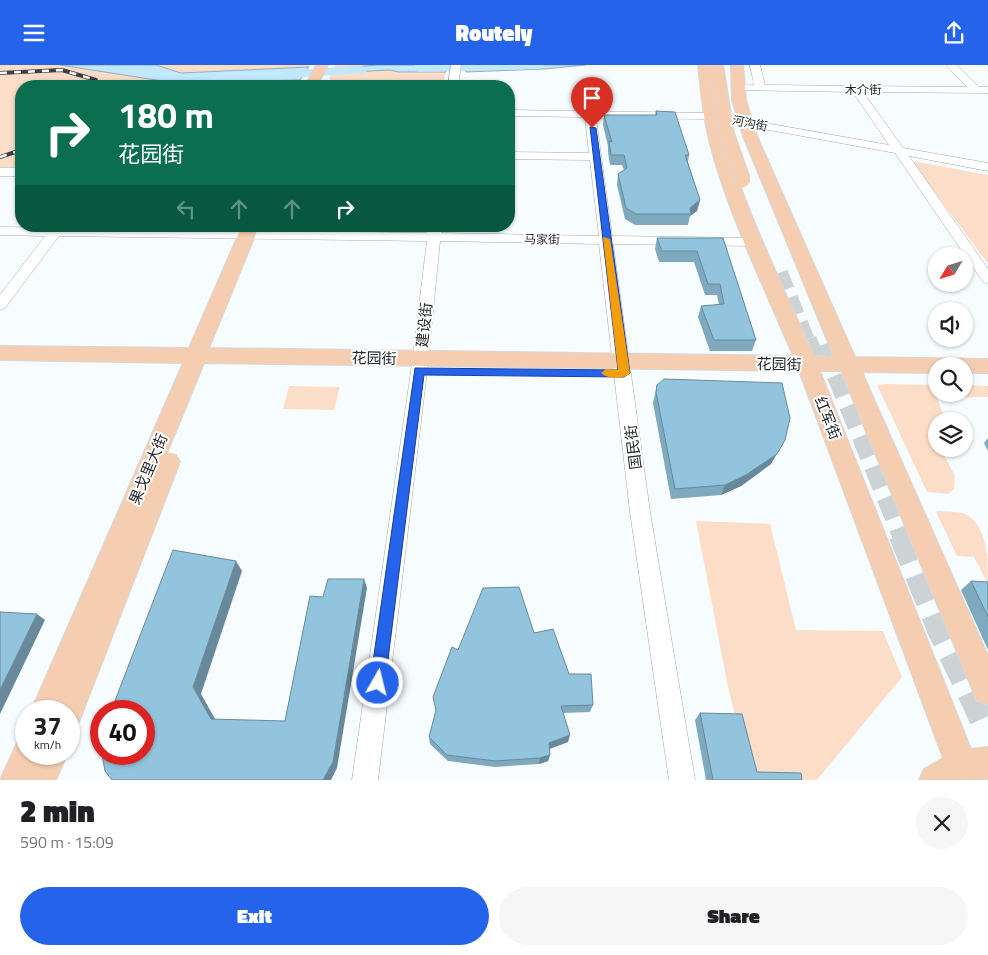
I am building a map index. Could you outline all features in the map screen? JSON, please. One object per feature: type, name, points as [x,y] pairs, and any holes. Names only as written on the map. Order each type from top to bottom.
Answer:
[{"type":"main road","points":[[318,80],[322,65]]},
{"type":"main road","points":[[320,80],[330,65]]},
{"type":"main road","points":[[721,71],[988,690]]},
{"type":"main road","name":"红军街","points":[[721,71],[709,116],[787,273]]},
{"type":"main road","name":"红军街","points":[[721,71],[727,134],[746,189],[753,241],[809,370],[962,770]]},
{"type":"main road","name":"果戈里大街","points":[[72,700],[201,362],[253,232]]},
{"type":"main road","name":"花园街","points":[[0,353],[201,362]]},
{"type":"main road","name":"花园街","points":[[0,365],[201,362],[809,370],[850,371],[928,377]]},
{"type":"main road","name":"果戈里大街","points":[[51,700],[201,362]]},
{"type":"main road","name":"花园街","points":[[850,371],[988,366]]},
{"type":"main road","points":[[973,378],[988,379]]},
{"type":"main road","points":[[16,780],[23,765]]},
{"type":"main road","points":[[40,780],[46,765]]},
{"type":"street","points":[[951,65],[976,90]]},
{"type":"street","points":[[756,70],[760,88]]},
{"type":"street","name":"木介街","points":[[721,71],[760,88],[988,90]]},
{"type":"street","points":[[856,89],[896,151],[988,279]]},
{"type":"street","name":"河沟街","points":[[515,113],[709,116],[988,167]]},
{"type":"street","name":"国民街","points":[[590,114],[640,512],[682,780]]},
{"type":"street","points":[[515,156],[596,157]]},
{"type":"street","points":[[0,172],[15,172]]},
{"type":"street","name":"马家街","points":[[0,231],[15,230]]},
{"type":"street","points":[[0,305],[55,232]]},
{"type":"street","name":"马家街","points":[[434,232],[606,239],[753,241]]},
{"type":"street","name":"建设街","points":[[365,780],[420,365],[434,232]]},
{"type":"shaded area","points":[[0,65],[60,65],[156,80],[15,80],[15,167],[0,167]]},
{"type":"shaded area","points":[[156,65],[310,65],[309,67],[180,73]]},
{"type":"shaded area","points":[[335,65],[448,65],[444,80],[331,80],[329,78]]},
{"type":"shaded area","points":[[912,161],[988,175],[988,264]]},
{"type":"shaded area","points":[[877,385],[928,385],[928,402],[938,402],[942,412],[928,412],[928,457],[945,457],[955,476],[954,489],[948,494],[927,492]]},
{"type":"shaded area","points":[[973,385],[988,386],[988,397],[973,397]]},
{"type":"shaded area","points":[[289,386],[340,387],[334,410],[283,409]]},
{"type":"shaded area","points":[[936,512],[965,514],[973,519],[978,526],[987,554],[988,584],[974,557],[957,556]]},
{"type":"shaded area","points":[[696,521],[770,524],[796,630],[883,631],[902,677],[817,780],[750,778],[727,682]]},
{"type":"water","points":[[60,65],[156,65],[181,73],[309,67],[300,80],[156,80]]},
{"type":"water","points":[[377,65],[448,65],[446,72],[398,72],[390,70],[331,73],[333,69]]},
{"type":"water","points":[[466,65],[586,65],[544,69],[466,72]]},
{"type":"building","points":[[656,111],[675,112],[689,155],[685,155],[700,200],[690,208],[691,214],[636,214],[626,208],[618,174],[627,168],[624,155],[611,155],[609,141],[612,142],[604,115],[657,115]]},
{"type":"building","points":[[657,238],[723,238],[756,340],[714,340],[701,306],[724,304],[720,284],[708,284],[697,251],[662,251]]},
{"type":"building","points":[[664,379],[782,383],[790,418],[785,440],[777,454],[746,475],[725,485],[675,489],[656,392],[657,385]]},
{"type":"building","points":[[173,550],[236,561],[193,687],[211,719],[285,721],[310,596],[323,597],[328,579],[364,579],[333,762],[323,780],[112,780],[105,771],[104,765],[155,765],[155,700],[115,700]]},
{"type":"building","points":[[971,581],[988,582],[988,617]]},
{"type":"building","points":[[519,587],[534,633],[553,629],[569,674],[591,674],[593,705],[561,706],[570,735],[549,743],[550,755],[540,758],[495,761],[447,755],[429,737],[436,710],[433,697],[452,647],[458,650],[483,588]]},
{"type":"building","points":[[0,612],[37,614],[0,690]]},
{"type":"building","points":[[700,713],[742,714],[757,772],[801,773],[802,780],[713,780]]},
{"type":"waterway","points":[[419,68],[539,65]]},
{"type":"waterway","points":[[277,75],[361,70]]},
{"type":"tunnel","points":[[779,273],[806,341]]},
{"type":"tunnel","points":[[806,340],[814,360]]},
{"type":"tunnel","points":[[825,344],[903,535]]},
{"type":"tunnel","points":[[903,534],[942,630],[988,727]]},
{"type":"railway","points":[[0,73],[62,70],[96,80]]},
{"type":"railway","points":[[0,157],[15,152]]},
{"type":"slow traffic","points":[[606,239],[624,373],[606,373]]},
{"type":"route","points":[[378,683],[419,371],[624,373],[592,128]]}]
